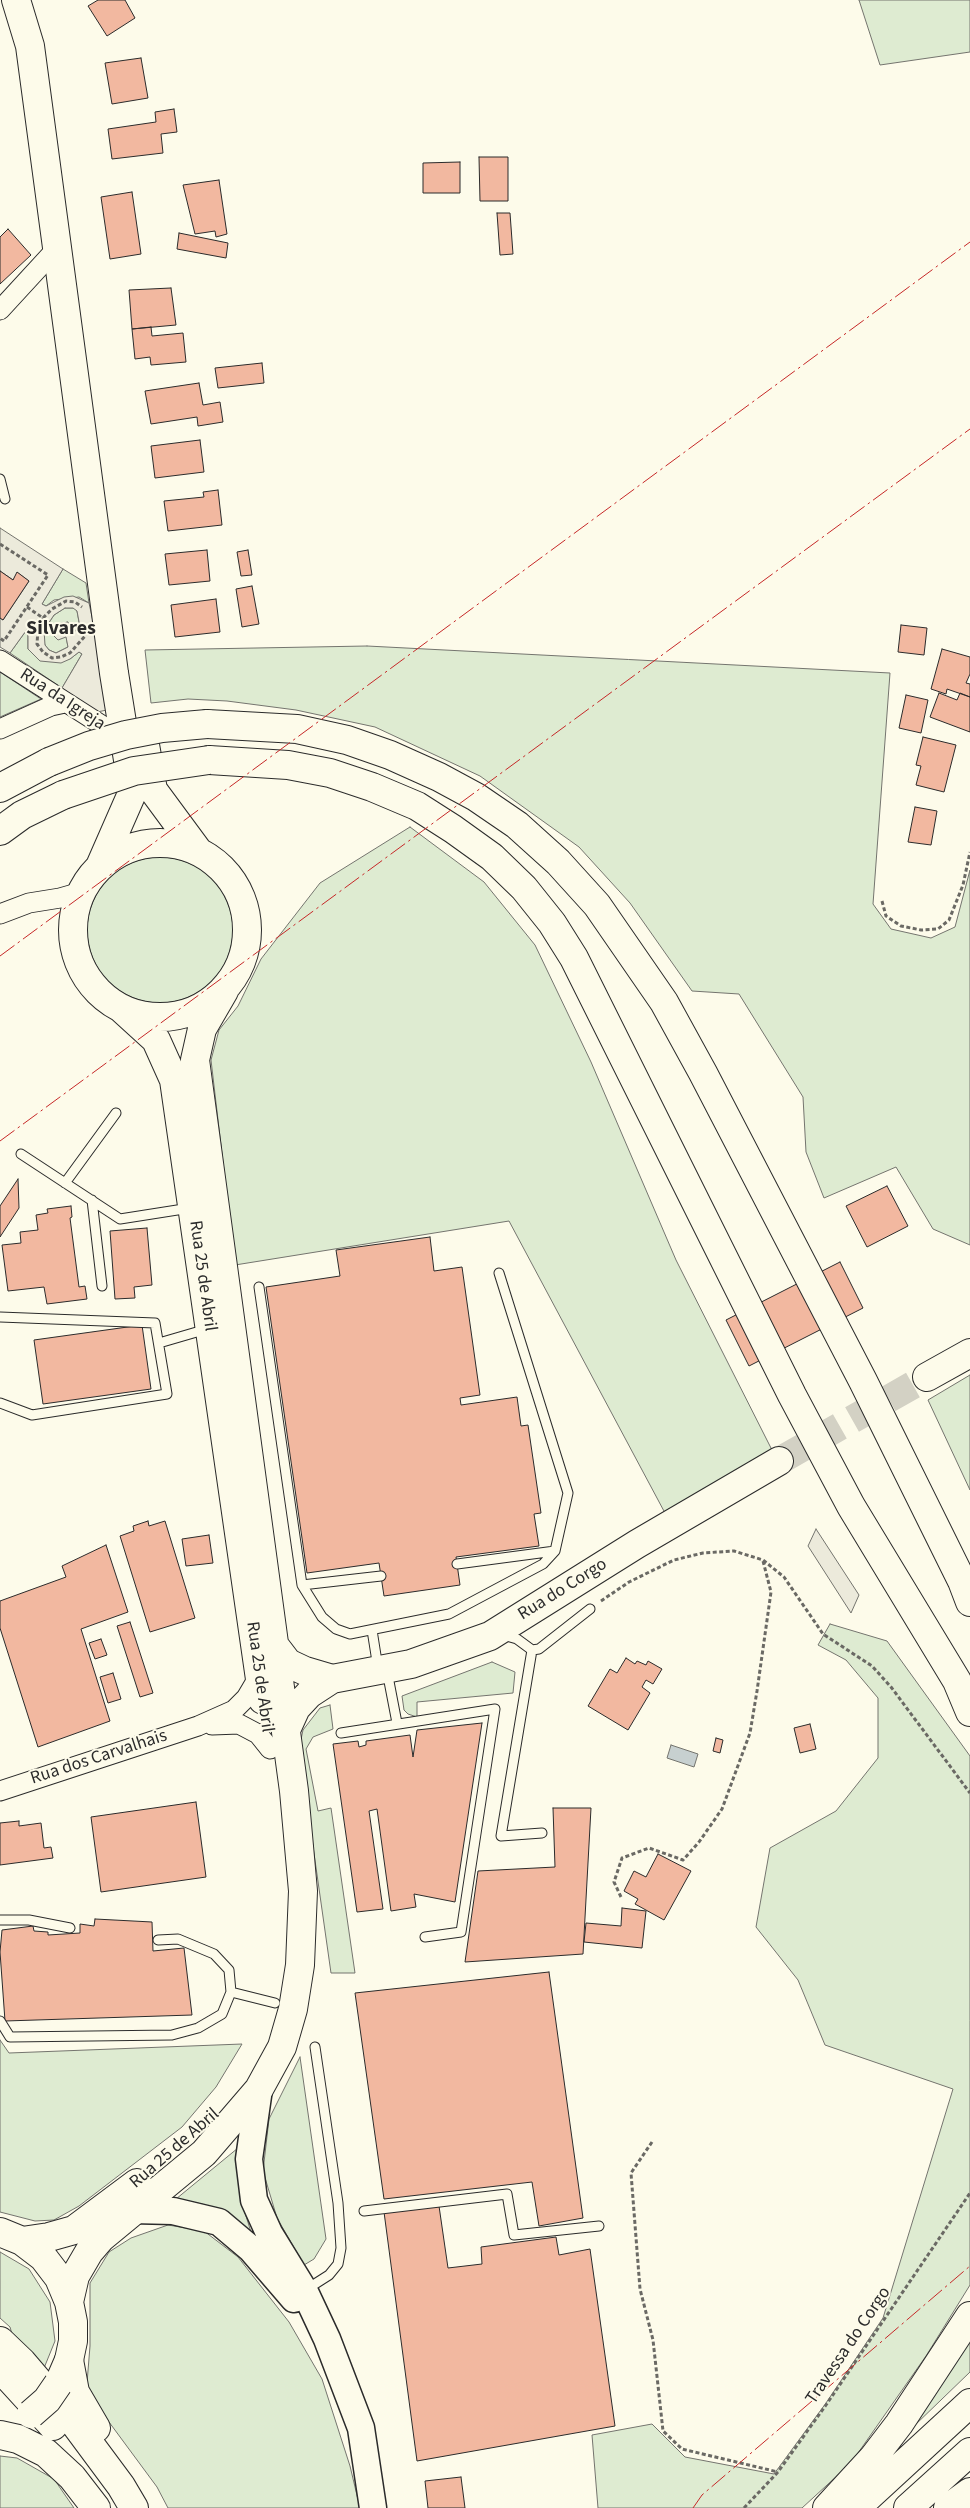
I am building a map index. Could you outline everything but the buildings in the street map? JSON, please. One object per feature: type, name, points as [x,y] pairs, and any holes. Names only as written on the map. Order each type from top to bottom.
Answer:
[{"type":"main road","points":[[16,0],[30,46],[133,791],[101,864],[80,892],[73,918],[74,946],[83,972],[99,994],[122,1009],[148,1017],[176,1017],[202,1007],[224,991],[239,968],[247,942],[246,914],[237,888],[232,881],[220,866],[198,850],[153,790],[126,639],[86,326],[46,44],[33,0]]},
{"type":"main road","points":[[0,788],[49,762],[89,746],[162,728],[207,724],[298,729],[347,740],[390,754],[476,797],[517,825],[558,862],[597,904],[664,1002],[703,1073],[863,1381],[967,1592]]},
{"type":"main road","points":[[0,831],[22,815],[63,795],[134,771],[209,760],[288,765],[330,773],[372,787],[417,806],[492,857],[524,888],[552,923],[574,958],[710,1233],[851,1506],[963,1688],[970,1712]]},
{"type":"main road","points":[[101,864],[122,850],[147,843],[173,843],[198,850]]},
{"type":"main road","name":"Rua 25 de Abril","points":[[11,2237],[49,2237],[74,2230],[118,2198],[191,2139],[222,2108],[245,2078],[265,2039],[276,2003],[282,1962],[285,1890],[274,1646],[195,1060],[202,1029],[224,991]]},
{"type":"main road","name":"Rua 25 de Abril","points":[[69,2302],[75,2276],[89,2252],[132,2210],[204,2153],[259,2089],[282,2047],[293,2009],[300,1965],[303,1891],[294,1791],[259,1676],[174,1080],[156,1040],[122,1009]]},
{"type":"main road","points":[[928,1377],[970,1352]]},
{"type":"main road","name":"Rua do Corgo","points":[[278,1740],[296,1708],[309,1694],[332,1679],[420,1662],[490,1636],[637,1544],[779,1461]]},
{"type":"main road","name":"Rua do Corgo","points":[[274,1646],[288,1663],[305,1671],[332,1679]]},
{"type":"main road","name":"Rua 25 de Abril","points":[[259,2089],[249,2159],[254,2200],[269,2233],[304,2290],[327,2339],[361,2428],[373,2508]]},
{"type":"main road","name":"Rua 25 de Abril","points":[[132,2210],[173,2211],[219,2222],[252,2248],[327,2339]]},
{"type":"main road","points":[[0,2429],[11,2426],[47,2400],[64,2372],[73,2331],[69,2302],[59,2278],[43,2257],[11,2237]]},
{"type":"main road","points":[[827,2508],[873,2458],[899,2424],[970,2316]]},
{"type":"main road","points":[[0,2341],[22,2362],[75,2424],[121,2486],[134,2508]]},
{"type":"main road","points":[[0,2368],[83,2462],[115,2508]]},
{"type":"main road","points":[[64,2372],[87,2417],[150,2508]]},
{"type":"main road","points":[[856,2508],[970,2403]]},
{"type":"main road","points":[[0,2435],[18,2439],[46,2454],[72,2477],[96,2508]]},
{"type":"main road","points":[[908,2508],[970,2452]]},
{"type":"main road","points":[[948,2508],[970,2492]]},
{"type":"street","points":[[0,310],[57,248]]},
{"type":"street","name":"Rua da Igreja","points":[[0,660],[125,740]]},
{"type":"street","points":[[0,729],[51,706],[65,703]]},
{"type":"street","points":[[0,914],[29,903],[60,898],[80,892]]},
{"type":"street","name":"Rua dos Carvalhais","points":[[0,1791],[198,1726],[234,1710],[246,1698],[259,1676]]},
{"type":"street","name":"Rua dos Carvalhais","points":[[198,1726],[239,1724],[258,1734],[278,1740]]},
{"type":"lane","points":[[0,479],[5,499]]},
{"type":"lane","points":[[66,1183],[116,1113]]},
{"type":"lane","points":[[21,1154],[120,1219],[193,1208]]},
{"type":"lane","points":[[92,1200],[102,1286]]},
{"type":"lane","points":[[259,1287],[302,1585],[322,1617],[336,1629],[350,1634],[448,1614],[543,1564],[555,1551],[568,1493],[499,1273]]},
{"type":"lane","points":[[0,1317],[155,1323],[167,1394],[32,1415],[0,1403]]},
{"type":"lane","points":[[159,1344],[210,1328]]},
{"type":"lane","points":[[457,1564],[555,1551]]},
{"type":"lane","points":[[302,1585],[381,1576]]},
{"type":"lane","points":[[532,1650],[548,1643],[590,1609]]},
{"type":"lane","points":[[372,1630],[397,1723]]},
{"type":"lane","points":[[490,1636],[506,1635],[517,1639],[532,1650]]},
{"type":"lane","points":[[532,1650],[501,1836],[542,1833]]},
{"type":"lane","points":[[342,1733],[495,1709],[461,1932],[425,1937]]},
{"type":"lane","points":[[0,1920],[29,1920],[70,1928]]},
{"type":"lane","points":[[0,2022],[10,2037],[172,2035],[198,2028],[222,2014],[232,1992],[229,1970],[214,1954],[178,1939],[158,1940]]},
{"type":"lane","points":[[232,1992],[276,2003]]},
{"type":"lane","points":[[304,2290],[329,2275],[338,2264],[341,2248],[338,2204],[315,2047]]},
{"type":"lane","points":[[364,2211],[508,2194],[514,2235],[599,2226]]},
{"type":"path","points":[[0,544],[48,575],[4,641],[0,638]]},
{"type":"path","points":[[86,613],[75,602],[66,601],[59,604],[44,618],[38,630],[37,644],[43,652],[52,658],[61,657],[70,653],[83,642],[88,628]]},
{"type":"path","points":[[26,607],[44,618]]},
{"type":"path","points":[[882,901],[886,916],[901,926],[921,930],[938,930],[950,920],[963,885],[970,852]]},
{"type":"path","points":[[590,1609],[629,1582],[674,1560],[703,1553],[734,1551],[763,1560],[784,1577],[823,1634],[872,1666],[891,1687],[970,1793]]},
{"type":"path","points":[[621,1896],[614,1882],[622,1858],[649,1848],[683,1860],[699,1842],[722,1809],[750,1733],[757,1692],[771,1592],[763,1560]]},
{"type":"path","points":[[652,2142],[631,2173],[640,2290],[653,2340],[663,2432],[682,2449],[778,2472]]},
{"type":"path","name":"Travessa do Corgo","points":[[744,2508],[778,2472],[970,2194]]},
{"type":"green space","points":[[859,0],[970,0],[970,52],[880,65]]},
{"type":"green space","points":[[63,569],[86,583],[89,603],[79,597],[54,600],[46,606],[42,604]]},
{"type":"green space","points":[[65,608],[74,608],[77,611],[80,627],[73,632],[69,632],[68,622],[58,624],[66,636],[68,647],[56,653],[49,650],[45,645],[43,638],[44,630],[54,615]]},
{"type":"green space","points":[[28,628],[28,649],[70,659],[79,652],[82,654],[62,688],[10,653]]},
{"type":"green space","points":[[367,646],[890,673],[873,904],[891,929],[931,938],[955,927],[970,870],[970,1245],[933,1229],[896,1167],[824,1198],[806,1152],[803,1097],[739,994],[692,991],[630,903],[579,847],[480,776],[375,727],[296,710],[227,701],[188,699],[151,703],[145,650]]},
{"type":"green space","points":[[0,672],[41,699],[0,717]]},
{"type":"green space","points":[[410,827],[484,882],[535,945],[591,1062],[676,1260],[773,1452],[665,1513],[509,1221],[235,1265],[211,1060],[219,1030],[238,1006],[261,959],[320,883]]},
{"type":"green space","points":[[160,857],[188,862],[212,878],[228,902],[233,930],[228,958],[212,982],[188,998],[160,1003],[132,998],[108,982],[92,958],[87,930],[92,902],[108,878],[132,862]]},
{"type":"green space","points":[[970,1375],[970,1490],[928,1400]]},
{"type":"green space","points":[[830,1624],[887,1641],[970,1756],[970,2285],[926,2356],[851,2463],[802,2508],[598,2508],[592,2435],[652,2424],[685,2457],[774,2474],[826,2403],[883,2318],[953,2089],[825,2045],[798,1980],[756,1927],[770,1848],[836,1811],[878,1758],[878,1698],[846,1660],[818,1645]]},
{"type":"green space","points":[[492,1662],[515,1672],[513,1693],[417,1702],[417,1717],[408,1714],[404,1710],[402,1696]]},
{"type":"green space","points":[[330,1705],[333,1729],[313,1737],[306,1749],[318,1811],[331,1808],[355,1973],[331,1973],[300,1744],[303,1730],[320,1708]]},
{"type":"green space","points":[[0,2040],[9,2053],[242,2044],[216,2087],[182,2127],[79,2206],[54,2220],[35,2221],[0,2212]]},
{"type":"green space","points":[[300,2057],[326,2239],[314,2259],[304,2265],[277,2218],[263,2171],[269,2119]]},
{"type":"green space","points":[[238,2148],[241,2200],[251,2232],[221,2211],[202,2204],[176,2199]]},
{"type":"green space","points":[[168,2225],[204,2231],[238,2257],[289,2322],[322,2379],[350,2466],[360,2508],[168,2508],[157,2487],[92,2399],[87,2383],[90,2346],[90,2283],[109,2252],[131,2238]]},
{"type":"green space","points":[[0,2252],[29,2269],[50,2302],[55,2341],[42,2373],[14,2341],[10,2327],[0,2318]]},
{"type":"green space","points":[[970,2332],[970,2372],[913,2427]]},
{"type":"green space","points":[[0,2456],[17,2458],[54,2479],[74,2508],[0,2508]]},
{"type":"shaded area","points":[[0,528],[63,569],[42,604],[46,606],[64,597],[73,596],[89,603],[112,709],[97,712],[62,688],[82,654],[79,652],[61,663],[40,661],[28,649],[28,628],[10,653],[0,647],[0,618],[3,620],[29,581],[18,573],[13,580],[0,571]],"holes":[[[65,608],[73,608],[77,611],[80,627],[74,632],[69,632],[70,625],[68,622],[58,624],[53,635],[58,640],[66,637],[68,647],[56,653],[49,650],[45,645],[44,630],[54,615]]]},
{"type":"shaded area","points":[[816,1529],[859,1595],[851,1613],[808,1546]]},
{"type":"shaded area","points":[[671,1745],[698,1754],[694,1767],[667,1758]]},
{"type":"tunnel","points":[[779,1461],[927,1377]]},
{"type":"power","points":[[0,956],[970,242]]},
{"type":"power","points":[[0,1141],[970,429]]},
{"type":"power","points":[[693,2508],[702,2495],[970,2266]]},
{"type":"district","name":"Silvares","points":[[61,630]]}]
